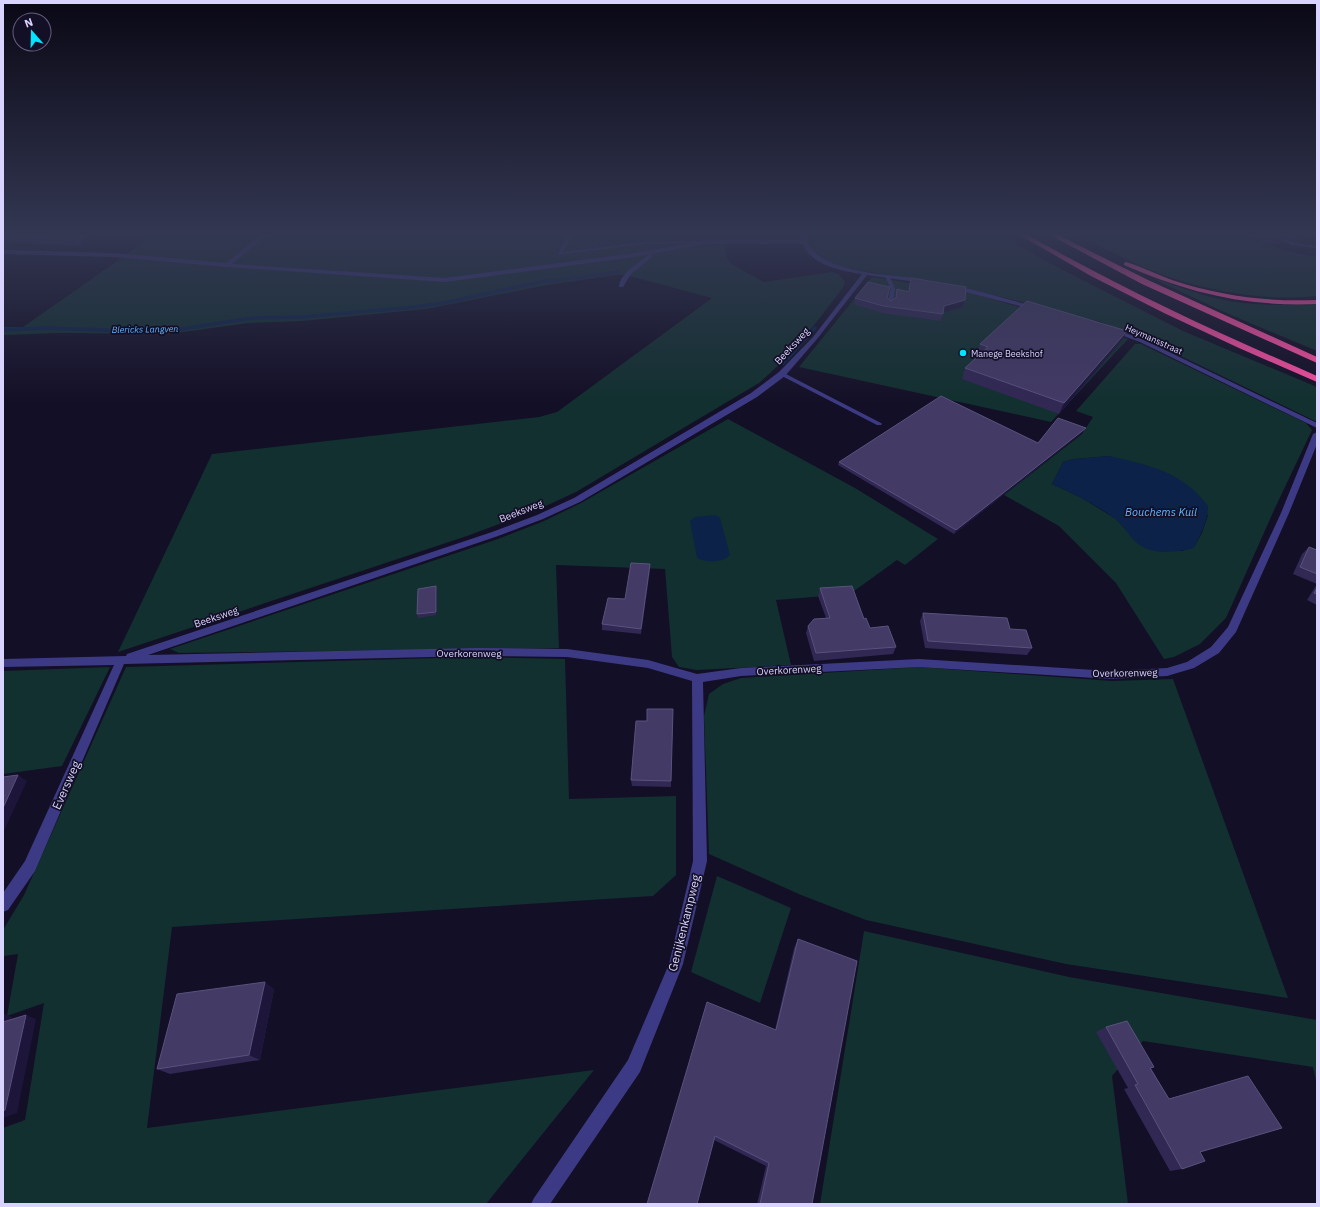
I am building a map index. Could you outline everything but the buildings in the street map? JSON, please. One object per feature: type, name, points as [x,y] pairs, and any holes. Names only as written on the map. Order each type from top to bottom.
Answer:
[{"type":"highway","points":[[1127,290],[1182,318],[1317,379]]},
{"type":"highway","points":[[1162,290],[1317,360]]},
{"type":"highway","points":[[1198,290],[1225,297],[1253,301],[1283,303],[1317,302]]},
{"type":"street","name":"Beeksweg","points":[[121,660],[495,534],[540,517],[577,500],[747,399],[782,374],[815,338],[852,290]]},
{"type":"street","points":[[967,290],[1044,310]]},
{"type":"street","name":"Heymansstraat","points":[[1103,327],[1142,341],[1317,426]]},
{"type":"street","name":"Overkorenweg","points":[[3,663],[476,652],[567,653],[648,664],[697,678],[741,672],[918,663],[1110,675],[1167,672],[1190,665],[1215,650],[1232,629],[1285,513],[1317,434]]},
{"type":"street","name":"Eversweg","points":[[3,905],[30,866],[121,660]]},
{"type":"street","name":"Genijkenkampweg","points":[[540,1204],[634,1066],[676,964],[700,861],[697,678]]},
{"type":"lane","points":[[890,304],[893,290]]},
{"type":"lane","points":[[782,374],[879,424]]},
{"type":"green space","points":[[75,290],[520,290],[426,309],[302,321],[248,323],[169,334],[59,333],[3,335],[3,327],[23,327]]},
{"type":"green space","points":[[683,290],[841,290],[783,361],[759,383],[576,492],[537,510],[467,536],[118,652],[212,454],[539,417],[557,412],[712,298]]},
{"type":"green space","name":"Manege Beekshof","points":[[861,290],[954,290],[971,293],[1128,339],[1051,422],[799,367]]},
{"type":"green space","points":[[975,290],[1103,290],[1183,331],[1317,387],[1317,422],[1156,344],[1101,322]]},
{"type":"green space","points":[[1178,290],[1188,290],[1240,303],[1266,305],[1317,304],[1317,351],[1224,312]]},
{"type":"green space","points":[[1220,290],[1317,290],[1317,296],[1263,297]]},
{"type":"green space","points":[[1135,344],[1141,344],[1306,423],[1312,430],[1226,618],[1200,644],[1174,657],[1164,659],[1116,583],[1059,526],[1004,495],[1082,434],[1093,417],[1076,411]],"holes":[[[1110,456],[1208,515],[1202,533],[1194,547],[1182,551],[1140,545],[1116,519],[1082,498],[1052,484],[1063,462],[1074,459]]]},
{"type":"green space","points":[[728,419],[855,488],[938,539],[905,565],[897,560],[850,594],[776,600],[791,665],[697,670],[679,667],[672,657],[665,569],[556,565],[559,648],[179,653],[170,649],[498,539],[544,521],[581,503]]},
{"type":"green space","points":[[473,657],[565,659],[569,799],[676,796],[676,875],[653,896],[172,927],[147,1128],[594,1070],[486,1204],[3,1204],[3,1128],[25,1120],[44,1003],[7,1016],[18,954],[3,956],[3,930],[24,895],[126,667]]},
{"type":"green space","points":[[110,667],[62,766],[3,774],[3,671]]},
{"type":"green space","points":[[919,667],[1112,681],[1173,679],[1288,998],[1066,964],[866,920],[801,895],[709,854],[704,716],[709,694],[723,684],[741,678]]},
{"type":"green space","points":[[717,876],[791,908],[760,1003],[691,972]]},
{"type":"green space","points":[[864,931],[1069,977],[1317,1020],[1317,1085],[1313,1067],[1143,1041],[1112,1076],[1128,1204],[820,1204]]},
{"type":"water","name":"Bouchems Kuil","points":[[1110,456],[1129,460],[1166,472],[1187,484],[1200,496],[1208,506],[1208,512],[1204,527],[1194,548],[1166,552],[1146,548],[1136,542],[1118,521],[1107,513],[1052,484],[1063,462],[1074,459]]},
{"type":"water","points":[[716,515],[720,518],[730,555],[719,561],[701,560],[697,558],[690,521],[695,517]]},
{"type":"waterway","name":"Blericks Langven","points":[[3,330],[45,328],[137,331],[175,330],[252,318],[302,317],[414,307],[443,303],[502,290]]},
{"type":"waterway","points":[[794,351],[815,328]]},
{"type":"waterway","points":[[783,363],[795,350]]},
{"type":"place","name":"Manege Beekshof","points":[[963,353]]}]
